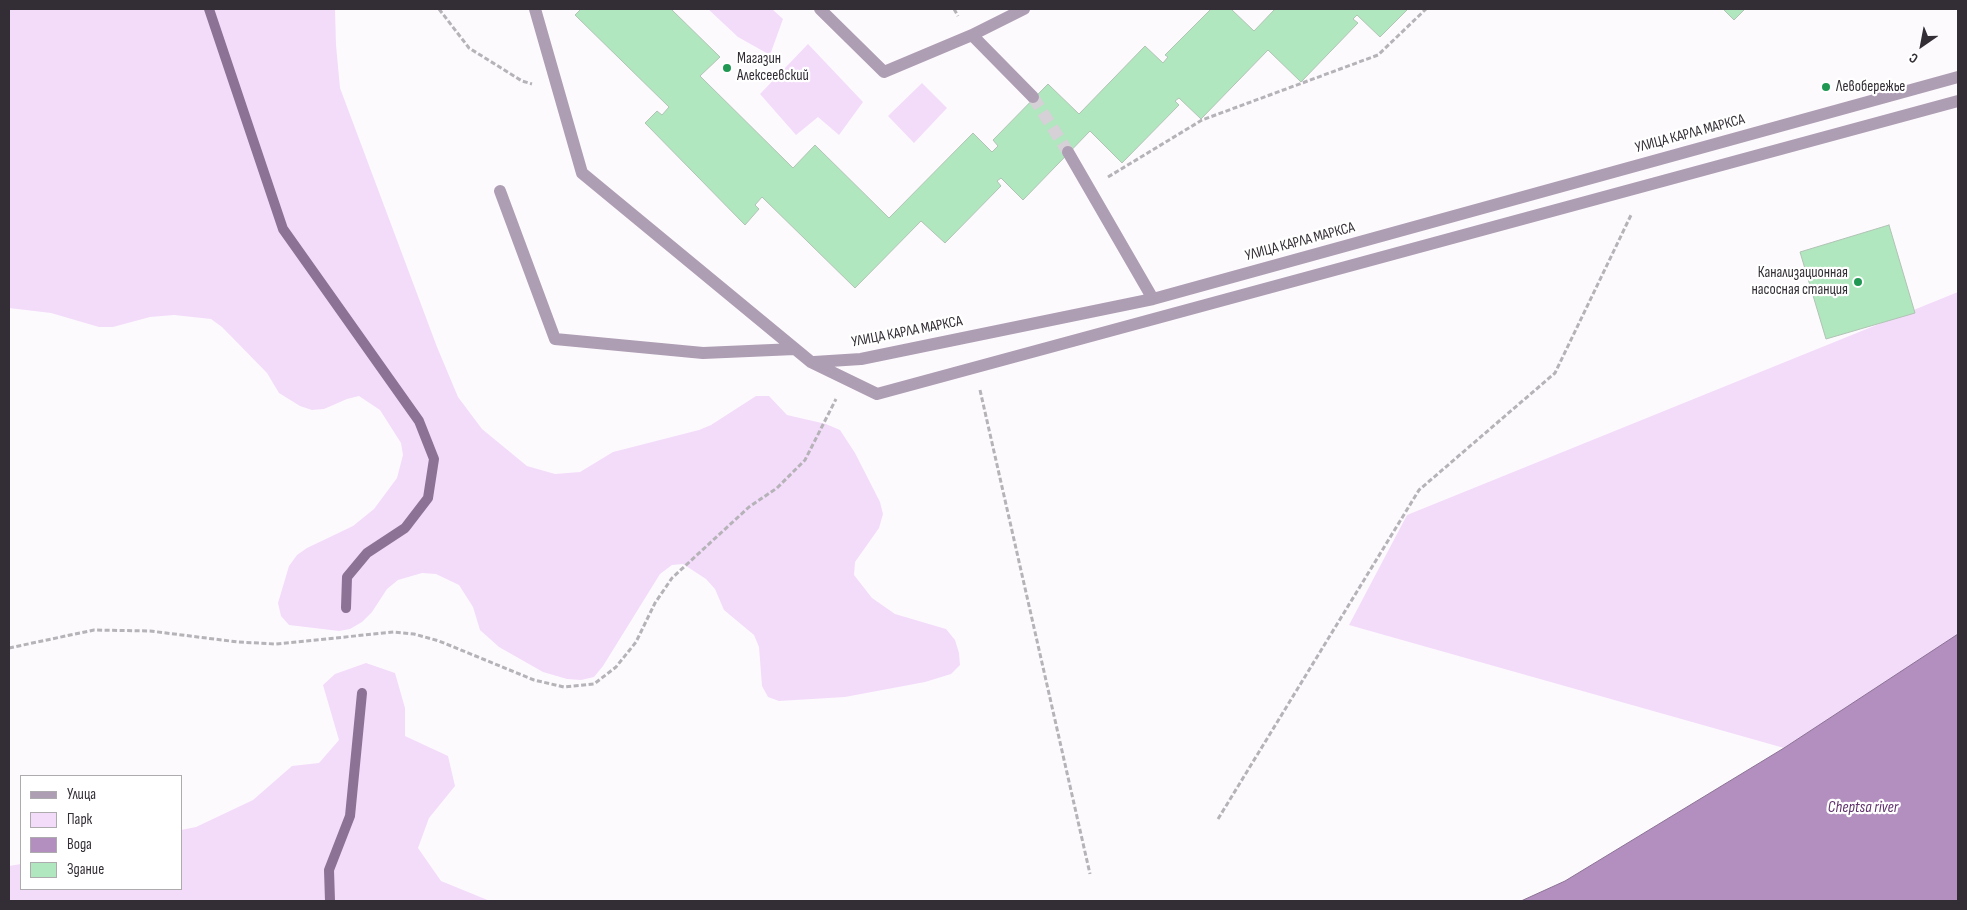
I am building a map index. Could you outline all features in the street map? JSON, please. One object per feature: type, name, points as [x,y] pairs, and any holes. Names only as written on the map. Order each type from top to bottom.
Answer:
[{"type":"street","points":[[534,9],[582,174],[811,362],[877,394],[1958,101]]},
{"type":"street","points":[[820,9],[884,72],[972,35],[1024,9]]},
{"type":"street","points":[[972,35],[1034,97]]},
{"type":"street","name":"УЛИЦА КАРЛА МАРКСА","points":[[811,362],[861,360],[1153,299],[1958,78]]},
{"type":"street","points":[[1068,152],[1153,299]]},
{"type":"street","points":[[500,191],[555,338],[703,353],[795,349]]},
{"type":"path","points":[[439,9],[469,48],[522,81],[558,91]]},
{"type":"path","points":[[1089,189],[1202,120],[1378,55],[1426,9]]},
{"type":"path","points":[[1218,819],[1419,490],[1555,373],[1645,186]]},
{"type":"path","points":[[975,367],[1090,874]]},
{"type":"path","points":[[9,648],[94,630],[150,632],[238,642],[276,644],[394,632],[414,634],[439,641],[534,680],[564,687],[594,684],[616,667],[636,642],[655,603],[672,578],[749,507],[777,488],[805,460],[846,379]]},
{"type":"green space","points":[[9,9],[335,9],[340,88],[437,347],[458,397],[482,429],[527,466],[555,474],[580,472],[613,452],[699,430],[711,425],[756,396],[769,396],[787,415],[826,424],[840,430],[855,453],[880,502],[883,514],[879,528],[855,562],[854,575],[872,598],[895,614],[946,629],[955,640],[960,665],[951,674],[925,682],[845,697],[779,701],[768,697],[762,686],[759,647],[754,635],[724,610],[715,589],[706,579],[683,564],[672,565],[660,574],[603,666],[594,677],[581,680],[567,679],[543,672],[499,647],[480,630],[473,607],[459,585],[436,574],[422,573],[398,580],[387,589],[372,612],[362,622],[350,629],[339,631],[289,625],[281,616],[278,603],[289,566],[297,555],[307,548],[353,526],[374,509],[397,478],[403,455],[401,443],[380,410],[359,396],[324,409],[312,410],[300,406],[279,393],[267,373],[222,327],[211,319],[174,315],[150,317],[113,327],[99,327],[51,313],[9,308]]},
{"type":"green space","points":[[708,9],[772,9],[783,19],[770,55],[738,37]]},
{"type":"green space","points":[[808,44],[863,102],[839,135],[818,117],[796,135],[760,94]]},
{"type":"green space","points":[[922,83],[947,108],[914,143],[888,116]]},
{"type":"green space","points":[[1958,292],[1958,635],[1784,748],[1349,625],[1407,515]]},
{"type":"green space","points":[[366,663],[395,673],[405,708],[405,736],[448,756],[455,786],[429,818],[418,848],[441,881],[490,901],[9,901],[9,866],[20,864],[20,890],[182,890],[182,830],[196,827],[253,800],[292,766],[319,763],[339,740],[323,685],[335,674]]},
{"type":"water","name":"Cheptsa river","points":[[1958,634],[1958,901],[1521,901],[1565,881],[1784,748]]},
{"type":"building","points":[[581,9],[671,9],[720,57],[700,76],[793,168],[815,145],[889,218],[973,133],[992,152],[998,146],[993,140],[1048,84],[1079,114],[1145,46],[1163,63],[1168,57],[1165,55],[1211,9],[1231,9],[1254,31],[1275,9],[1408,9],[1380,37],[1357,15],[1353,19],[1358,23],[1301,82],[1268,50],[1201,119],[1179,98],[1175,101],[1179,105],[1122,163],[1090,131],[1023,200],[1001,178],[997,181],[1001,186],[945,243],[921,221],[855,288],[762,197],[755,205],[759,209],[745,225],[645,123],[657,111],[662,115],[669,107],[575,15]]},
{"type":"building","points":[[1723,9],[1745,9],[1734,20]]},
{"type":"building","name":"Канализационная насосная станция","points":[[1889,225],[1915,313],[1826,339],[1800,252]]},
{"type":"waterway","points":[[209,9],[283,229],[419,421],[434,459],[428,498],[405,528],[367,553],[347,577],[346,608]]},
{"type":"waterway","points":[[330,901],[329,870],[350,816],[362,693]]},
{"type":"tunnel","points":[[1033,97],[1068,152]]},
{"type":"place","name":"Магазин Алексеевский","points":[[727,68]]},
{"type":"place","name":"Левобережье","points":[[1826,87]]},
{"type":"place","name":"Канализационная насосная станция","points":[[1858,282]]}]
